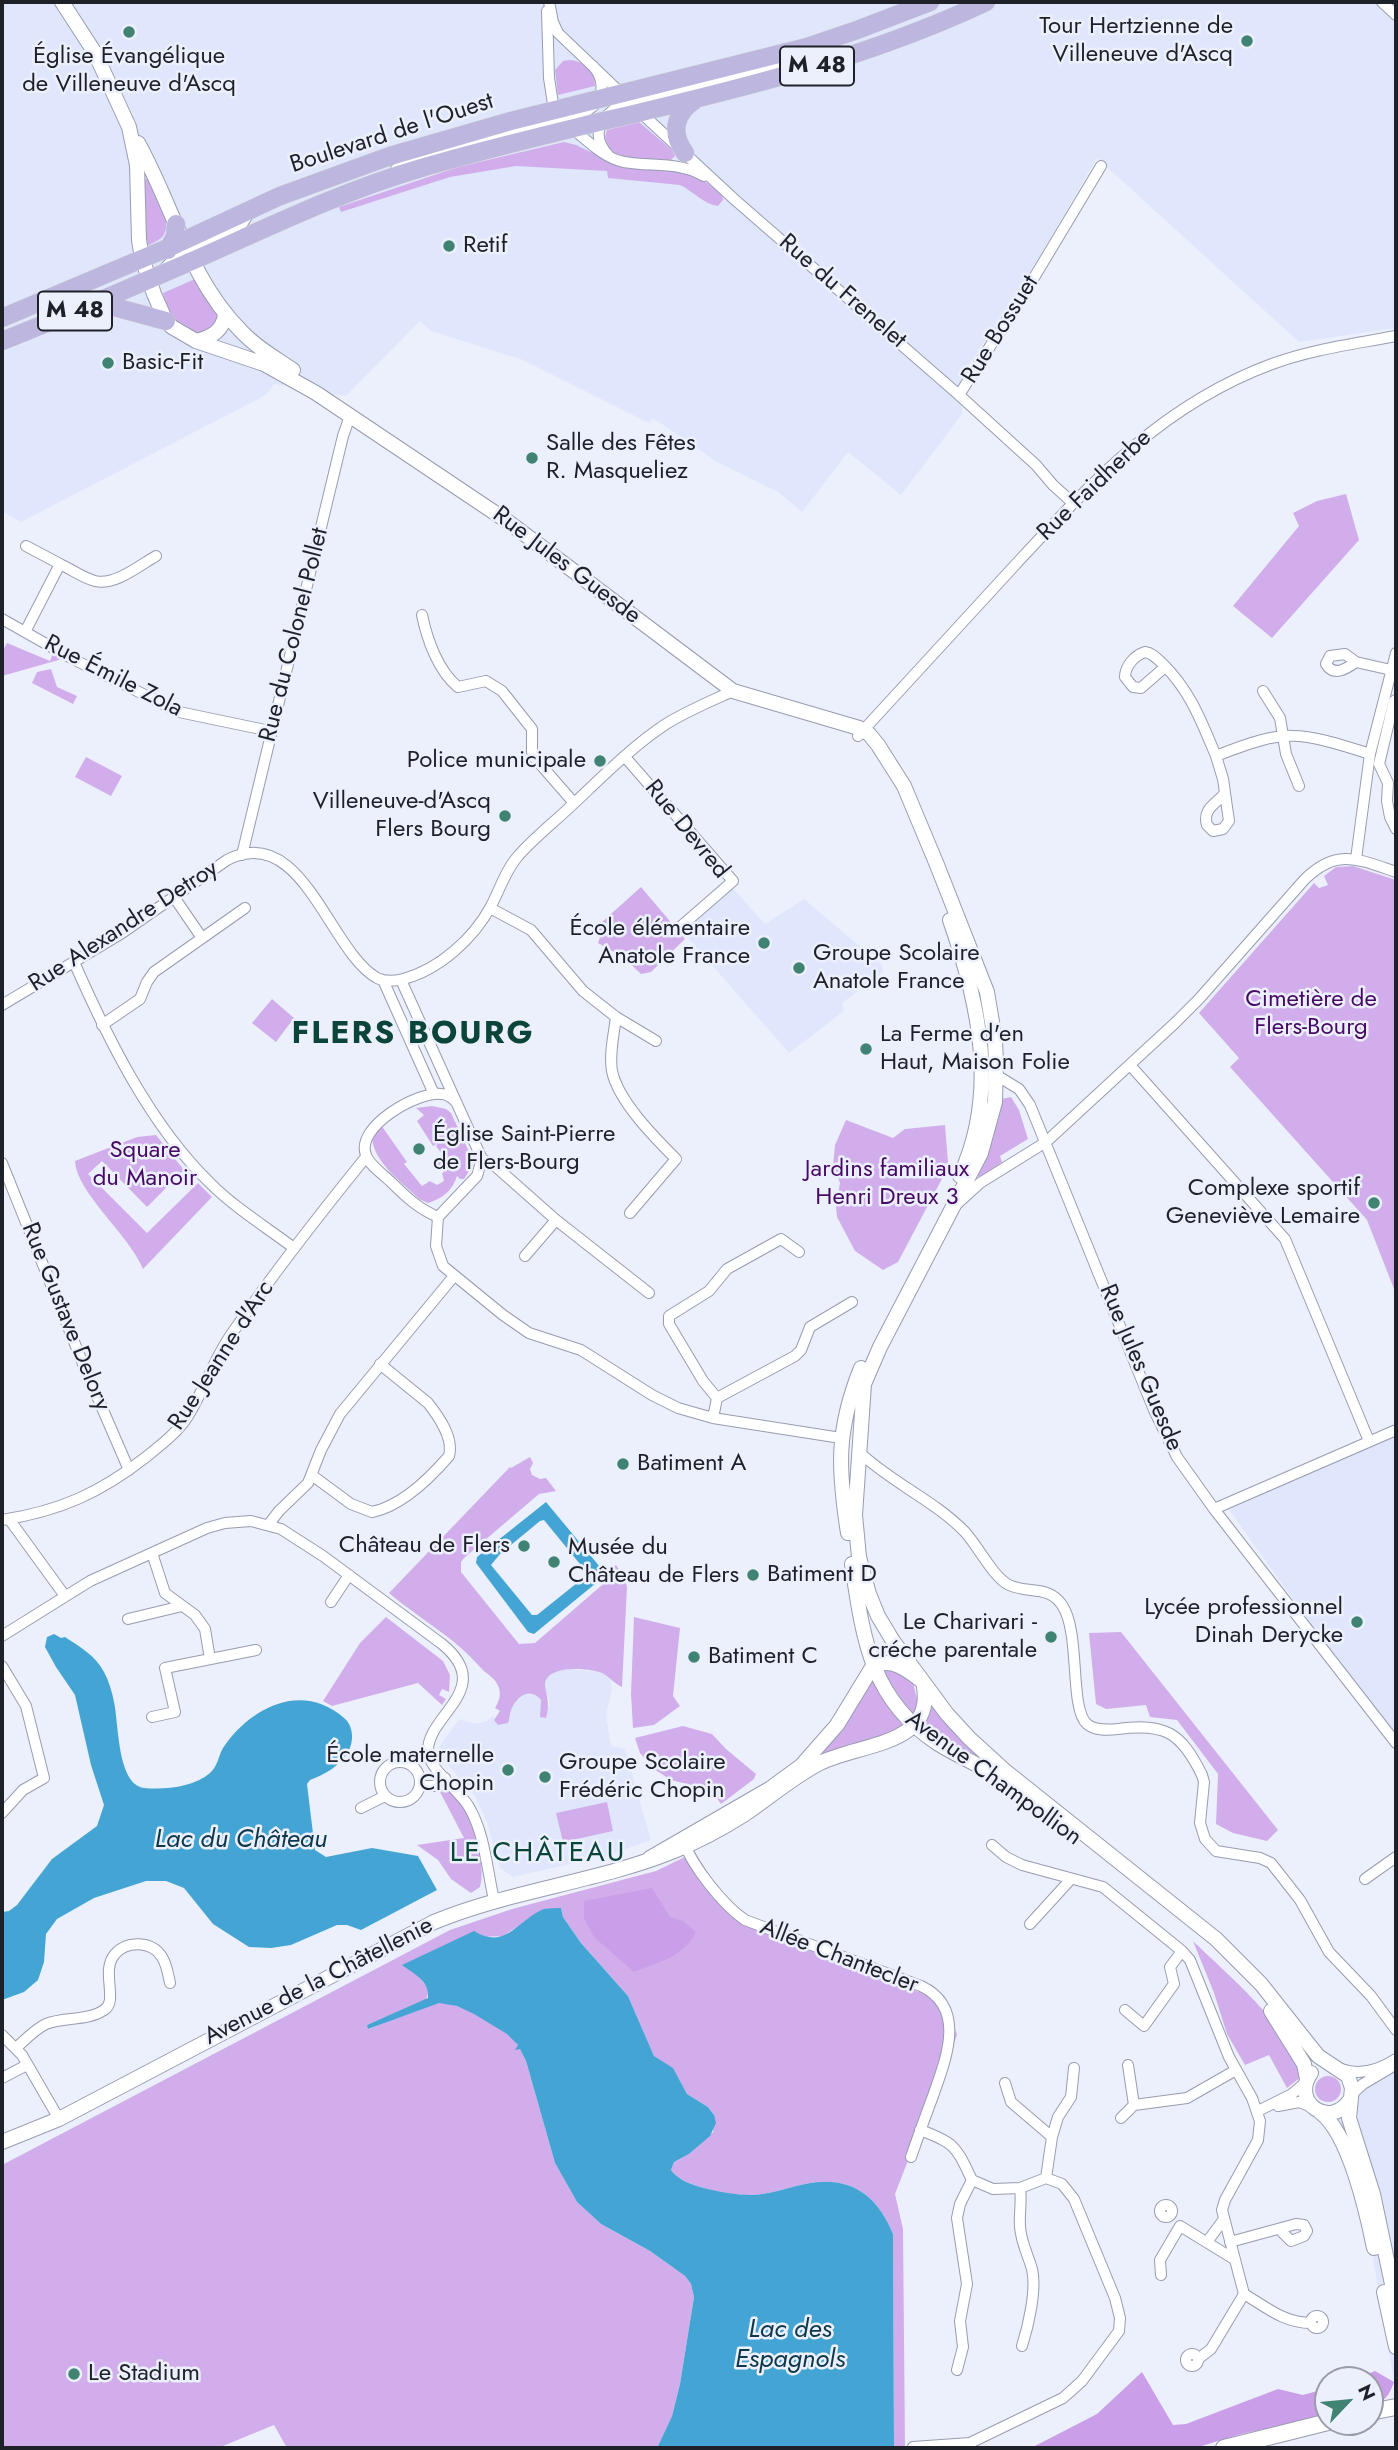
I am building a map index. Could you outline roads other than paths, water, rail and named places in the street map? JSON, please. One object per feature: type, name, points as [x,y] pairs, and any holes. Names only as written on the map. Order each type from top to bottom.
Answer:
[{"type":"main road","name":"Boulevard de l'Ouest","points":[[2,341],[96,303],[248,211],[280,196],[390,156],[452,137],[562,119],[601,122],[631,103],[807,47],[930,2]]},
{"type":"main road","name":"Boulevard de l'Ouest","points":[[183,250],[562,119],[600,99],[631,103],[701,97],[868,50],[986,2]]},
{"type":"main road","points":[[685,153],[676,137],[677,121],[685,107],[701,97]]},
{"type":"main road","points":[[176,224],[175,236],[183,250]]},
{"type":"main road","name":"M 48","points":[[2,331],[150,269],[158,260],[183,250]]},
{"type":"main road","name":"Boulevard de l'Ouest","points":[[2,318],[150,269]]},
{"type":"main road","points":[[96,303],[166,321]]},
{"type":"main road","points":[[1224,2448],[1314,2425]]},
{"type":"street","points":[[62,2],[95,53],[176,224]]},
{"type":"street","points":[[548,2],[547,38],[562,119]]},
{"type":"street","name":"Rue du Frenelet","points":[[548,2],[558,33],[631,103],[724,190],[959,395]]},
{"type":"street","points":[[1382,2],[1396,15]]},
{"type":"street","points":[[593,66],[600,76],[600,99]]},
{"type":"street","name":"Rue du Frenelet","points":[[562,119],[609,156],[625,162],[685,167],[696,171],[724,190]]},
{"type":"street","points":[[601,122],[598,140],[609,156]]},
{"type":"street","points":[[129,127],[137,165],[139,234],[166,321]]},
{"type":"street","name":"Rue Bossuet","points":[[1073,503],[1036,465],[959,395],[1101,166]]},
{"type":"street","name":"Rue Jules Guesde","points":[[183,250],[225,314],[242,332],[293,370],[316,393]]},
{"type":"street","points":[[196,341],[213,335],[220,329],[225,314]]},
{"type":"street","name":"Rue Jules Guesde","points":[[166,321],[196,341],[258,361],[316,393],[507,521],[733,691],[823,718],[860,733],[899,795],[950,921],[990,1075],[1010,1082],[1025,1097],[1046,1142],[1158,1418],[1182,1465],[1396,1743]]},
{"type":"street","name":"Rue Faidherbe","points":[[860,733],[1073,503],[1144,436],[1242,376],[1291,357],[1396,336]]},
{"type":"street","name":"Rue du Colonel Pollet","points":[[242,855],[270,731],[293,649],[350,416]]},
{"type":"street","points":[[26,547],[94,581],[103,582],[156,556]]},
{"type":"street","points":[[25,632],[60,564]]},
{"type":"street","points":[[422,615],[428,639],[452,681],[462,687],[486,681],[502,691],[532,727],[531,752],[534,757],[574,803]]},
{"type":"street","name":"Rue Émile Zola","points":[[2,620],[179,712],[270,731]]},
{"type":"street","points":[[1392,781],[1379,764],[1391,700],[1391,670],[1396,653]]},
{"type":"street","points":[[1356,663],[1391,670]]},
{"type":"street","points":[[1165,667],[1188,693],[1216,756],[1225,793]]},
{"type":"street","points":[[456,1101],[445,1094],[434,1094],[383,980],[401,979],[426,970],[446,957],[474,930],[490,908],[518,855],[574,803],[625,757],[673,720],[733,691]]},
{"type":"street","points":[[1264,691],[1278,714],[1286,754],[1299,786]]},
{"type":"street","points":[[1391,700],[1370,754],[1356,859],[1396,872]]},
{"type":"street","points":[[1216,756],[1260,739],[1283,735],[1313,736],[1370,754]]},
{"type":"street","name":"Rue Devred","points":[[625,757],[733,881],[679,929]]},
{"type":"street","points":[[1367,774],[1392,781]]},
{"type":"street","points":[[1392,781],[1387,802],[1396,828]]},
{"type":"street","name":"Rue Alexandre Detroy","points":[[2,1004],[122,933],[227,860],[242,855],[270,857],[290,868],[362,964],[374,976],[383,980]]},
{"type":"street","name":"Avenue Champollion","points":[[954,1207],[981,1183],[1046,1142],[1130,1065],[1199,999],[1313,871],[1333,859],[1356,859]]},
{"type":"street","points":[[174,897],[202,938]]},
{"type":"street","points":[[102,1025],[140,999],[147,982],[155,972],[245,908]]},
{"type":"street","points":[[490,908],[531,930],[577,986],[616,1017],[656,1041]]},
{"type":"street","points":[[74,962],[121,1062],[191,1164],[225,1197],[294,1248]]},
{"type":"street","points":[[401,979],[482,1159],[495,1166],[556,1220],[649,1293]]},
{"type":"street","points":[[616,1017],[611,1061],[615,1083],[656,1140],[676,1159],[630,1213]]},
{"type":"street","points":[[1130,1065],[1285,1239],[1369,1441]]},
{"type":"street","name":"Avenue Champollion","points":[[990,1075],[995,1102],[987,1135],[972,1172],[864,1384],[856,1534],[866,1585],[882,1623],[960,1729],[984,1752],[1216,1939],[1261,1984],[1318,2056],[1338,2067]]},
{"type":"street","name":"Avenue Champollion","points":[[990,1075],[965,1166],[864,1360],[846,1408],[841,1438],[842,1501],[864,1638],[873,1666],[892,1701],[914,1726],[942,1746],[995,1774],[1206,1942],[1236,1970],[1275,2016],[1304,2064],[1306,2081]]},
{"type":"street","name":"Rue Jeanne d'Arc","points":[[6,1519],[38,1513],[103,1489],[171,1436],[189,1416],[222,1349],[294,1248],[366,1157],[367,1136],[379,1121],[398,1108],[434,1094]]},
{"type":"street","points":[[366,1157],[411,1202],[438,1217]]},
{"type":"street","points":[[482,1159],[477,1176],[438,1217],[435,1235],[437,1253],[443,1266],[529,1333],[581,1350],[664,1402],[713,1418],[841,1438],[849,1442],[878,1468],[963,1530],[1006,1583],[1049,1592],[1057,1598],[1068,1618],[1074,1643],[1080,1711],[1087,1723],[1099,1729],[1110,1730],[1158,1728],[1166,1730],[1180,1741],[1202,1775],[1200,1823],[1205,1839],[1216,1851],[1260,1858],[1272,1863],[1300,1900],[1329,1952],[1371,1996],[1396,2030]]},
{"type":"street","name":"Rue Gustave Delory","points":[[2,1163],[79,1354],[130,1470]]},
{"type":"street","points":[[525,1256],[556,1220]]},
{"type":"street","points":[[713,1418],[717,1398],[669,1324],[668,1316],[709,1291],[727,1269],[781,1239],[799,1252]]},
{"type":"street","points":[[269,1524],[313,1476],[321,1450],[337,1419],[454,1276]]},
{"type":"street","points":[[717,1398],[795,1356],[801,1350],[810,1327],[852,1302]]},
{"type":"street","points":[[313,1476],[351,1504],[372,1512],[387,1507],[417,1488],[449,1456],[449,1439],[428,1403],[380,1364]]},
{"type":"street","points":[[1214,1509],[1396,1430]]},
{"type":"street","points":[[857,1479],[878,1468]]},
{"type":"street","points":[[6,1519],[65,1596]]},
{"type":"street","points":[[2,1636],[90,1581],[207,1528],[225,1523],[251,1521],[269,1524],[298,1539],[442,1644],[458,1662],[462,1677],[460,1690],[429,1745],[429,1758],[464,1799],[475,1818],[494,1900]]},
{"type":"street","points":[[152,1553],[165,1593],[195,1615],[205,1629],[210,1659]]},
{"type":"street","points":[[331,1602],[349,1575]]},
{"type":"street","points":[[128,1619],[182,1606]]},
{"type":"street","points":[[152,1717],[175,1712],[165,1668],[256,1650]]},
{"type":"street","points":[[873,1666],[884,1662],[895,1664],[923,1682],[924,1707],[914,1726]]},
{"type":"street","points":[[2,1665],[26,1706],[44,1778],[23,1790],[2,1813]]},
{"type":"street","name":"Avenue de la Châtellenie","points":[[684,1842],[771,1788],[801,1766],[843,1717],[873,1666]]},
{"type":"street","name":"Avenue de la Châtellenie","points":[[2,2142],[59,2119],[451,1915],[494,1900],[605,1873],[650,1858],[738,1818],[808,1769],[844,1753],[890,1741],[914,1726]]},
{"type":"street","points":[[398,1762],[411,1765],[415,1769],[420,1787],[414,1797],[402,1802],[390,1800],[385,1796],[380,1784],[387,1767],[398,1762]]},
{"type":"street","points":[[420,1787],[436,1786],[445,1778]]},
{"type":"street","points":[[360,1808],[385,1796]]},
{"type":"street","name":"Allée Chantecler","points":[[684,1842],[726,1904],[745,1920],[921,1986],[936,1998],[948,2020],[950,2046],[911,2157]]},
{"type":"street","points":[[992,1844],[1006,1857],[1022,1866],[1109,1891],[1182,1951],[1194,1969],[1236,2070],[1258,2110],[1260,2121],[1258,2140],[1223,2205],[1244,2294],[1285,2320],[1311,2323]]},
{"type":"street","points":[[1365,1879],[1396,1857]]},
{"type":"street","points":[[1030,1924],[1071,1879]]},
{"type":"street","points":[[16,2048],[44,2025],[98,2013],[107,2008],[110,2001],[108,1966],[115,1954],[124,1947],[140,1944],[156,1950],[166,1963],[170,1983]]},
{"type":"street","points":[[1125,2010],[1144,2026],[1174,1984],[1170,1966],[1182,1951]]},
{"type":"street","points":[[2,2035],[16,2048],[59,2119]]},
{"type":"street","points":[[1258,2110],[1292,2094],[1318,2067],[1338,2067],[1362,2072],[1378,2069],[1396,2060]]},
{"type":"street","points":[[1258,2110],[1299,2102],[1329,2113],[1339,2111],[1363,2084],[1385,2073],[1396,2060]]},
{"type":"street","points":[[2,2078],[27,2065]]},
{"type":"street","points":[[1128,2065],[1134,2105]]},
{"type":"street","points":[[1338,2067],[1351,2081],[1349,2118],[1373,2194],[1396,2303]]},
{"type":"street","points":[[1046,2178],[1058,2117],[1073,2091],[1074,2068]]},
{"type":"street","points":[[1121,2118],[1134,2105],[1187,2098],[1236,2070]]},
{"type":"street","points":[[1306,2081],[1306,2096],[1333,2125],[1357,2182],[1396,2347]]},
{"type":"street","points":[[1005,2083],[1011,2102],[1052,2137]]},
{"type":"street","points":[[913,2447],[970,2443],[1063,2398],[1082,2381],[1119,2330],[1121,2318],[1074,2199],[1062,2184],[1046,2178],[1020,2188],[993,2189],[972,2180],[960,2155],[951,2144],[920,2130]]},
{"type":"street","points":[[957,2370],[963,2347],[960,2321],[967,2284],[957,2218],[960,2204],[972,2180]]},
{"type":"street","points":[[1020,2188],[1020,2226],[1024,2252],[1033,2278],[1029,2319],[1022,2346]]},
{"type":"street","points":[[1146,2215],[1164,2214],[1234,2259]]},
{"type":"street","points":[[1207,2242],[1224,2218]]},
{"type":"street","points":[[1161,2275],[1160,2260],[1180,2226]]},
{"type":"street","points":[[1230,2242],[1279,2229]]},
{"type":"street","points":[[1198,2358],[1211,2349],[1244,2294]]},
{"type":"street","points":[[1386,2411],[1396,2398]]},
{"type":"street","points":[[1267,2448],[1288,2430]]},
{"type":"water","points":[[546,1502],[605,1573],[534,1634],[528,1632],[476,1563],[477,1557]],"holes":[[[544,1520],[587,1575],[537,1615],[532,1615],[491,1565],[500,1554]]]},
{"type":"water","name":"Lac du Château","points":[[54,1634],[65,1637],[87,1652],[104,1672],[113,1698],[124,1765],[135,1784],[144,1788],[179,1786],[203,1778],[213,1770],[223,1748],[236,1731],[264,1710],[296,1700],[328,1707],[347,1721],[352,1739],[348,1752],[336,1766],[307,1784],[315,1850],[326,1857],[372,1848],[418,1856],[437,1890],[361,1930],[337,1925],[291,1945],[271,1948],[249,1947],[213,1924],[184,1888],[166,1881],[146,1881],[94,1898],[57,1919],[46,1934],[44,1962],[38,1980],[24,1992],[2,2000],[2,1912],[17,1905],[52,1859],[97,1826],[104,1805],[91,1765],[75,1695],[45,1647],[47,1637]]},
{"type":"water","name":"Lac des Espagnols","points":[[561,1908],[563,1917],[581,1943],[628,1996],[654,2056],[673,2068],[687,2094],[708,2107],[714,2115],[716,2123],[710,2136],[689,2154],[674,2162],[671,2170],[677,2177],[699,2187],[746,2195],[805,2184],[835,2182],[860,2191],[879,2208],[893,2234],[894,2448],[657,2448],[672,2416],[680,2384],[694,2297],[691,2284],[685,2276],[650,2251],[601,2224],[577,2202],[555,2163],[526,2061],[520,2049],[515,2050],[518,2045],[507,2034],[457,2006],[439,2003],[368,2029],[367,2025],[428,1998],[424,1982],[402,1965],[474,1931],[485,1936],[503,1935],[544,1909]]},
{"type":"place","name":"Église Évangélique de Villeneuve d'Ascq","points":[[129,32]]},
{"type":"place","name":"Tour Hertzienne de Villeneuve d'Ascq","points":[[1247,41]]},
{"type":"place","name":"Retif","points":[[449,246]]},
{"type":"place","name":"Basic-Fit","points":[[108,363]]},
{"type":"place","name":"Salle des Fêtes R. Masqueliez","points":[[532,458]]},
{"type":"place","name":"Police municipale","points":[[600,761]]},
{"type":"place","name":"Villeneuve-d'Ascq Flers Bourg","points":[[505,816]]},
{"type":"place","name":"École élémentaire Anatole France","points":[[764,943]]},
{"type":"place","name":"Groupe Scolaire Anatole France","points":[[799,968]]},
{"type":"place","name":"La Ferme d'en Haut, Maison Folie","points":[[866,1049]]},
{"type":"place","name":"Église Saint-Pierre de Flers-Bourg","points":[[419,1149]]},
{"type":"place","name":"Complexe sportif Geneviève Lemaire","points":[[1374,1203]]},
{"type":"place","name":"Batiment A","points":[[623,1464]]},
{"type":"place","name":"Château de Flers","points":[[524,1546]]},
{"type":"place","name":"Musée du Château de Flers","points":[[554,1562]]},
{"type":"place","name":"Batiment D","points":[[753,1575]]},
{"type":"place","name":"Lycée professionnel Dinah Derycke","points":[[1357,1622]]},
{"type":"place","name":"Le Charivari - créche parentale","points":[[1051,1637]]},
{"type":"place","name":"Batiment C","points":[[694,1657]]},
{"type":"place","name":"École maternelle Chopin","points":[[508,1770]]},
{"type":"place","name":"Groupe Scolaire Frédéric Chopin","points":[[545,1777]]},
{"type":"place","name":"Le Stadium","points":[[74,2374]]},
{"type":"district","name":"FLERS BOURG","points":[[413,1035]]},
{"type":"district","name":"LE CHÂTEAU","points":[[538,1854]]},
{"type":"park label","name":"Cimetière de Flers-Bourg","points":[[1311,1014]]},
{"type":"park label","name":"Square du Manoir","points":[[145,1165]]},
{"type":"park label","name":"Jardins familiaux Henri Dreux 3","points":[[887,1184]]}]
